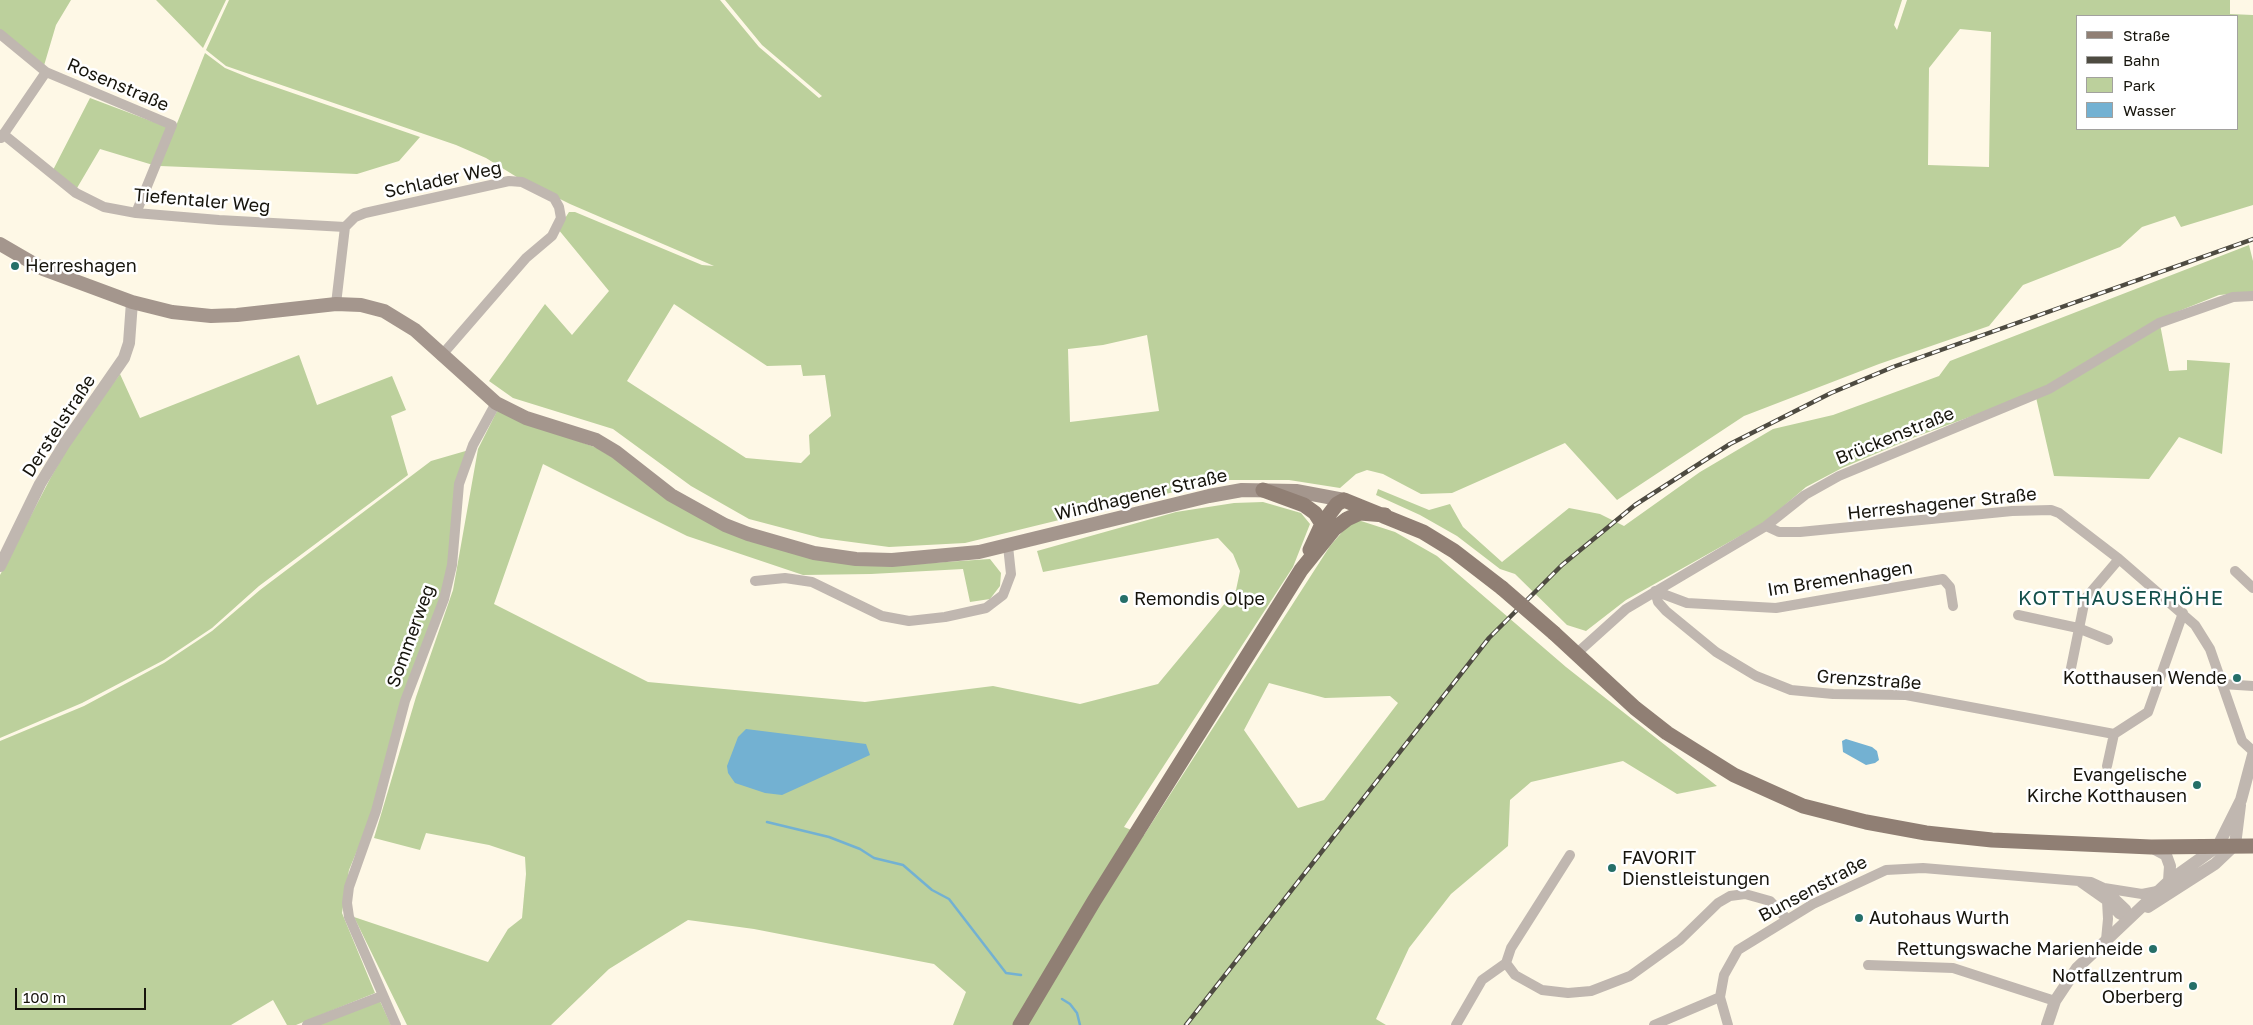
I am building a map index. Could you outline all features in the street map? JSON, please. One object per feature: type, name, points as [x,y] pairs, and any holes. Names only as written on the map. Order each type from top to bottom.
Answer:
[{"type":"main road","name":"Windhagener Straße","points":[[0,244],[43,269],[132,302],[172,312],[211,316],[236,316],[336,304],[361,305],[384,311],[414,330],[496,403],[526,418],[596,440],[688,505],[748,534],[783,546],[856,559],[892,560],[944,556],[1008,546],[1209,496],[1242,490],[1296,491],[1344,500]]},
{"type":"main road","points":[[1263,490],[1304,505],[1315,513],[1328,527]]},
{"type":"main road","points":[[1020,1025],[1094,901],[1344,500],[1423,532],[1454,551],[1502,588],[1554,633],[1635,708],[1704,759],[1758,788],[1803,806],[1866,822],[1926,833],[1992,840],[2202,851],[2218,846],[2253,846]]},
{"type":"main road","points":[[1328,527],[1360,513],[1385,515]]},
{"type":"street","name":"Rosenstraße","points":[[0,34],[46,72],[172,125],[136,213]]},
{"type":"street","points":[[2,137],[46,72]]},
{"type":"street","name":"Tiefentaler Weg","points":[[2,137],[76,193],[104,207],[136,213],[345,227]]},
{"type":"street","name":"Schlader Weg","points":[[345,227],[356,217],[365,213],[510,182],[522,182],[554,198],[559,206],[561,218],[552,236],[526,258],[442,356]]},
{"type":"street","points":[[336,304],[345,227]]},
{"type":"street","name":"Brückenstraße","points":[[1576,654],[1599,631],[1655,591],[1705,564],[1766,526],[1805,495],[1838,476],[2049,389],[2159,324],[2233,298],[2253,296]]},
{"type":"street","name":"Derstelstraße","points":[[0,566],[45,476],[91,404],[124,358],[129,343],[132,302]]},
{"type":"street","name":"Sommerweg","points":[[396,1025],[349,917],[347,902],[350,882],[376,811],[405,701],[444,599],[452,564],[458,484],[472,445],[496,403]]},
{"type":"street","name":"Herreshagener Straße","points":[[1766,526],[1779,532],[1809,532],[1970,515],[2051,510],[2072,522],[2119,559],[2183,613],[2204,637],[2242,741],[2253,751]]},
{"type":"street","points":[[755,581],[785,578],[812,582],[882,616],[909,621],[945,617],[986,608],[1003,595],[1011,574],[1008,546]]},
{"type":"street","points":[[2070,673],[2085,599],[2119,559]]},
{"type":"street","points":[[2235,571],[2253,588]]},
{"type":"street","name":"Im Bremenhagen","points":[[1655,591],[1686,603],[1776,608],[1943,579],[1950,587],[1953,606]]},
{"type":"street","name":"Grenzstraße","points":[[1655,591],[1658,602],[1666,612],[1716,652],[1756,676],[1791,690],[1833,694],[1906,695],[2114,734]]},
{"type":"street","points":[[2107,766],[2114,734],[2148,712],[2183,613]]},
{"type":"street","points":[[2018,615],[2078,628],[2108,640]]},
{"type":"street","points":[[2222,684],[2253,686]]},
{"type":"street","points":[[2218,846],[2240,800],[2253,756]]},
{"type":"street","points":[[2129,919],[2215,864],[2235,845],[2240,800]]},
{"type":"street","points":[[2151,847],[2166,856],[2170,866],[2169,880]]},
{"type":"street","points":[[2202,851],[2204,870]]},
{"type":"street","points":[[2048,1025],[2055,1000],[2068,979],[2106,940],[2202,851]]},
{"type":"street","points":[[1456,1025],[1482,980],[1506,963],[1511,948],[1570,855]]},
{"type":"street","name":"Bunsenstraße","points":[[1728,1025],[1720,997],[1724,975],[1738,950],[1786,918],[1870,876],[1898,868],[1923,868],[2077,880],[2091,882],[2104,888],[2142,894],[2158,891]]},
{"type":"street","points":[[2077,880],[2107,901],[2119,914],[2129,919]]},
{"type":"street","name":"Bunsenstraße","points":[[2104,888],[2126,909],[2129,919]]},
{"type":"street","points":[[1506,963],[1515,975],[1542,990],[1568,993],[1592,991],[1630,976],[1655,960],[1680,940],[1718,903],[1730,896],[1745,894],[1770,901],[1786,918]]},
{"type":"street","points":[[2106,940],[2107,901]]},
{"type":"street","points":[[1868,965],[1953,968],[2055,1000]]},
{"type":"street","points":[[306,1025],[382,996]]},
{"type":"street","points":[[1654,1025],[1720,997]]},
{"type":"green space","points":[[0,0],[71,0],[56,25],[43,69],[0,30]]},
{"type":"green space","points":[[156,0],[226,0],[203,48]]},
{"type":"green space","points":[[229,0],[720,0],[759,47],[819,98],[822,96],[762,45],[725,0],[1902,0],[1894,25],[1897,30],[1907,0],[2230,0],[2230,14],[2253,15],[2253,205],[2181,227],[2175,216],[2142,227],[2120,247],[2023,285],[1989,326],[1879,364],[1744,416],[1617,500],[1565,443],[1452,493],[1421,494],[1383,474],[1367,470],[1356,474],[1340,488],[1289,480],[1223,480],[965,543],[889,547],[821,538],[749,519],[691,486],[613,429],[513,398],[489,381],[545,304],[572,335],[609,291],[558,229],[569,212],[575,212],[702,265],[714,266],[570,204],[520,179],[486,158],[456,145],[226,66],[206,50]],"holes":[[[1960,29],[1991,32],[1989,167],[1928,165],[1929,68]],[[674,304],[767,366],[801,365],[803,376],[825,375],[831,416],[809,435],[810,454],[801,463],[746,458],[627,381]],[[1147,335],[1159,411],[1070,422],[1068,349],[1103,345]]]},
{"type":"green space","points":[[205,53],[225,68],[252,79],[420,137],[399,161],[357,174],[160,166]]},
{"type":"green space","points":[[90,98],[167,127],[153,165],[100,149],[77,188],[53,170]]},
{"type":"green space","points":[[2249,245],[2253,261],[2253,292],[2219,295],[2159,319],[2169,371],[2187,370],[2187,360],[2230,363],[2222,454],[2179,437],[2149,479],[2054,476],[2035,393],[1915,437],[1842,468],[1806,487],[1765,522],[1626,600],[1586,631],[1567,625],[1515,574],[1500,569],[1457,536],[1420,515],[1376,495],[1378,489],[1429,510],[1450,504],[1463,527],[1502,562],[1569,508],[1600,514],[1624,526],[1700,472],[1773,429],[1833,415],[1939,376],[1950,361]]},
{"type":"green space","points":[[299,355],[317,405],[392,376],[406,410],[391,416],[408,475],[259,586],[212,628],[164,660],[82,703],[0,738],[0,575],[51,477],[77,432],[120,374],[140,418]]},
{"type":"green space","points":[[497,411],[597,448],[748,541],[901,565],[990,559],[1001,573],[1000,586],[990,599],[970,602],[963,569],[871,574],[803,575],[687,536],[543,464],[494,604],[648,682],[865,702],[993,686],[1080,704],[1158,684],[1236,590],[1240,571],[1233,554],[1218,538],[1043,572],[1037,551],[1176,512],[1234,503],[1263,502],[1301,513],[1310,524],[1293,567],[1124,827],[1144,835],[1330,546],[1349,524],[1358,520],[1395,532],[1437,556],[1566,667],[1717,786],[1677,794],[1623,761],[1531,782],[1510,800],[1508,846],[1451,894],[1409,948],[1376,1019],[1386,1025],[953,1025],[966,992],[934,964],[754,929],[688,920],[609,969],[551,1025],[407,1025],[354,917],[488,962],[508,929],[522,918],[526,874],[525,857],[489,845],[426,833],[420,850],[374,838],[416,697],[453,590],[478,449]],"holes":[[[1269,683],[1325,698],[1390,696],[1398,703],[1324,800],[1298,808],[1244,730]]]},
{"type":"green space","points":[[469,450],[446,580],[374,810],[349,870],[342,913],[375,993],[296,1025],[287,1025],[273,1000],[231,1025],[0,1025],[0,741],[84,706],[164,663],[212,631],[260,590],[431,461]]},
{"type":"green space","points":[[380,1001],[391,1025],[317,1025]]},
{"type":"water","points":[[746,729],[866,744],[870,755],[782,795],[765,793],[735,783],[728,773],[727,766],[738,737]]},
{"type":"water","points":[[1846,739],[1872,747],[1877,751],[1879,760],[1866,765],[1843,752],[1842,741]]},
{"type":"waterway","points":[[767,822],[829,837],[860,849],[874,858],[903,865],[932,890],[949,899],[1006,973],[1021,975]]},
{"type":"waterway","points":[[1062,999],[1070,1004],[1077,1013],[1080,1025]]},
{"type":"railway","points":[[1186,1025],[1489,638],[1562,565],[1635,505],[1730,444],[1831,393],[1893,367],[2253,239]]},
{"type":"place","name":"Herreshagen","points":[[15,266]]},
{"type":"place","name":"Remondis Olpe","points":[[1124,599]]},
{"type":"place","name":"Kotthausen Wende","points":[[2237,678]]},
{"type":"place","name":"Evangelische Kirche Kotthausen","points":[[2197,785]]},
{"type":"place","name":"FAVORIT Dienstleistungen","points":[[1612,868]]},
{"type":"place","name":"Autohaus Wurth","points":[[1859,918]]},
{"type":"place","name":"Rettungswache Marienheide","points":[[2153,949]]},
{"type":"place","name":"Notfallzentrum Oberberg","points":[[2193,986]]},
{"type":"district","name":"KOTTHAUSERHÖHE","points":[[2121,599]]}]
